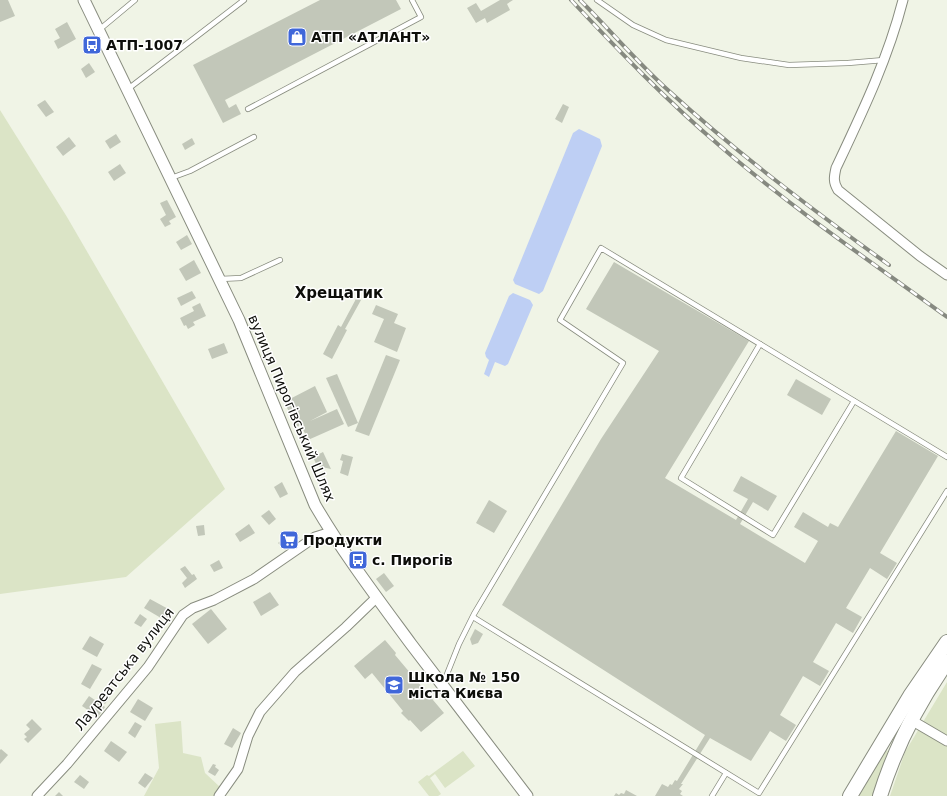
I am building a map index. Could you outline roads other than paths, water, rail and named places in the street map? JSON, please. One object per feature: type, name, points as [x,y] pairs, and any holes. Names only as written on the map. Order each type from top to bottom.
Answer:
[{"type":"highway","points":[[850,796],[910,696],[947,642]]},
{"type":"highway","points":[[880,796],[898,746],[911,720],[929,687],[947,662]]},
{"type":"street","name":"вулиця Пирогівський Шлях","points":[[84,0],[239,320],[315,505],[331,532],[347,553],[376,598],[527,796]]},
{"type":"street","points":[[903,0],[897,23],[870,97],[836,168],[834,184],[838,190],[920,256],[947,275]]},
{"type":"street","name":"Лауреатська вулиця","points":[[37,796],[67,764],[148,667],[184,615],[193,608],[214,600],[254,579],[315,537],[331,532]]},
{"type":"street","points":[[219,796],[238,769],[248,736],[260,712],[295,672],[376,598]]},
{"type":"street","points":[[911,720],[947,741]]},
{"type":"lane","points":[[98,30],[135,0]]},
{"type":"lane","points":[[128,90],[244,0]]},
{"type":"lane","points":[[248,109],[421,17],[412,0]]},
{"type":"lane","points":[[597,0],[633,25],[666,40],[741,58],[789,65],[884,60]]},
{"type":"lane","points":[[171,178],[190,171],[254,137]]},
{"type":"lane","points":[[442,685],[459,644],[473,617],[623,363],[560,320],[602,248],[947,457]]},
{"type":"lane","points":[[220,280],[241,278],[280,260]]},
{"type":"lane","points":[[760,344],[681,478],[773,535],[854,401]]},
{"type":"lane","points":[[473,617],[759,793],[947,491]]},
{"type":"lane","points":[[712,796],[726,773]]},
{"type":"water","points":[[579,129],[600,139],[602,146],[543,291],[539,294],[515,284],[513,280],[573,133]]},
{"type":"water","points":[[513,293],[530,300],[533,305],[508,364],[505,366],[495,362],[489,377],[484,374],[489,360],[485,353],[509,296]]},
{"type":"railway","points":[[571,0],[625,57],[662,93],[700,129],[747,169],[803,213],[947,317]]},
{"type":"railway","points":[[580,0],[646,69],[695,114],[776,181],[889,265]]},
{"type":"place","name":"АТП «АТЛАНТ»","points":[[297,37]]},
{"type":"place","name":"АТП-1007","points":[[92,45]]},
{"type":"place","name":"Продукти","points":[[289,540]]},
{"type":"place","name":"с. Пирогів","points":[[358,560]]},
{"type":"place","name":"Школа № 150 міста Києва","points":[[394,685]]},
{"type":"district","name":"Хрещатик","points":[[339,293]]}]
